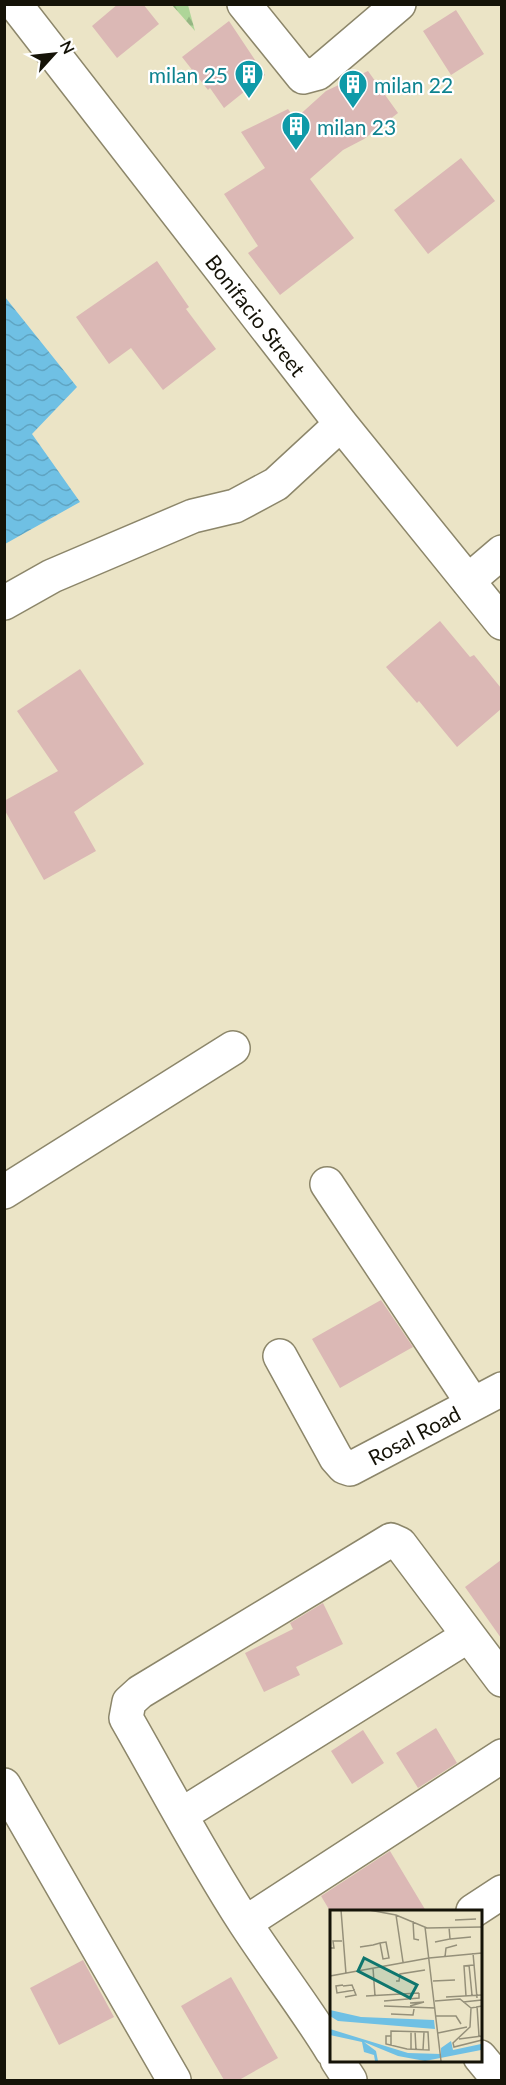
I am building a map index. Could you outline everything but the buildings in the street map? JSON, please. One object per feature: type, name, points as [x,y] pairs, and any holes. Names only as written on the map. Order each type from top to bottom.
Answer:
[{"type":"street","points":[[244,4],[303,77],[318,73],[399,4]]},
{"type":"street","name":"Bonifacio Street","points":[[19,6],[341,424],[501,623]]},
{"type":"street","points":[[4,603],[52,576],[193,516],[235,506],[276,484],[341,424]]},
{"type":"street","points":[[468,581],[501,552]]},
{"type":"street","points":[[4,1192],[233,1048]]},
{"type":"street","points":[[327,1184],[473,1404]]},
{"type":"street","name":"Rosal Road","points":[[280,1356],[336,1458],[344,1467],[350,1469],[501,1389]]},
{"type":"street","points":[[330,2043],[322,2012],[245,1923],[181,1815],[126,1718],[129,1702],[140,1692],[391,1539],[400,1544],[501,1680]]},
{"type":"street","points":[[181,1815],[468,1636]]},
{"type":"street","points":[[245,1923],[501,1756]]},
{"type":"street","points":[[4,1785],[174,2080]]},
{"type":"street","points":[[474,1910],[501,1892]]},
{"type":"street","points":[[482,2059],[499,2080]]},
{"type":"street","points":[[338,2061],[350,2080]]},
{"type":"green space","points":[[172,5],[188,5],[195,31]]},
{"type":"water","points":[[5,297],[77,387],[32,434],[80,502],[5,544]]},
{"type":"place","name":"milan 25","points":[[249,100]]},
{"type":"place","name":"milan 22","points":[[353,110]]},
{"type":"place","name":"milan 23","points":[[296,152]]}]
